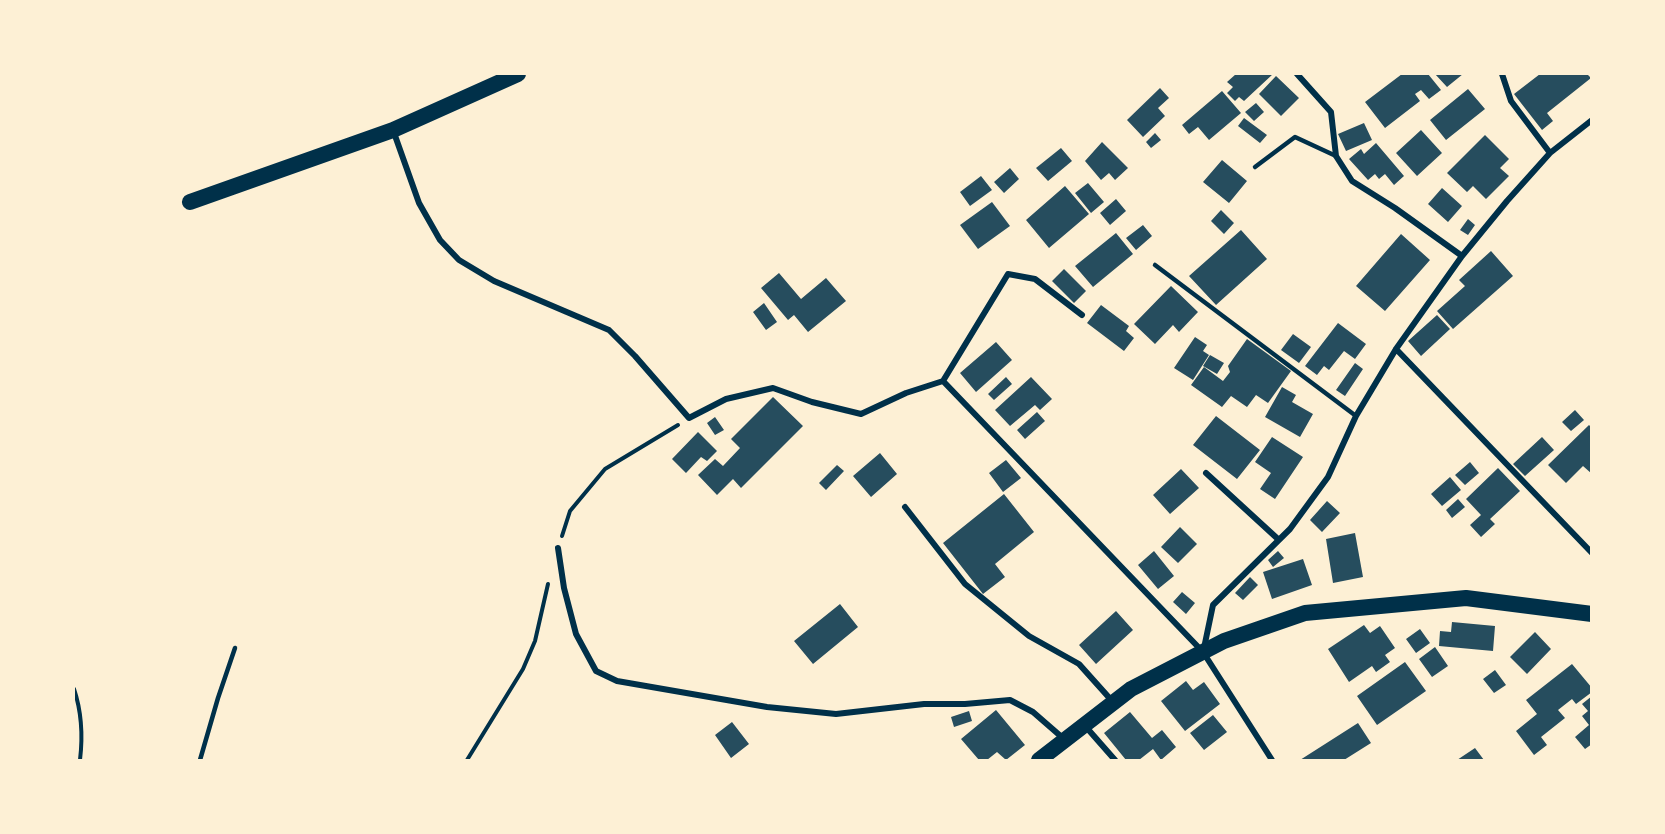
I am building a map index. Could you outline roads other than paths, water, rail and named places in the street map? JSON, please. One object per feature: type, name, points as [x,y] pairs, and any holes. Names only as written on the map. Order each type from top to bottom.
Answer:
[{"type":"highway","points":[[190,202],[393,130],[518,74]]},
{"type":"highway","points":[[1039,760],[1131,689],[1224,641],[1305,613],[1466,598],[1592,614]]},
{"type":"street","points":[[1297,74],[1331,112],[1336,156],[1352,181],[1395,208],[1462,256]]},
{"type":"street","points":[[1502,74],[1511,101],[1550,153]]},
{"type":"street","points":[[1203,652],[1212,605],[1290,529],[1328,477],[1356,416],[1396,349],[1462,256],[1550,153],[1592,120]]},
{"type":"street","points":[[393,130],[419,202],[440,240],[459,260],[494,281],[609,330],[689,418],[726,399],[773,388],[812,402],[861,414],[906,393],[943,381],[1008,274],[1035,279],[1082,315]]},
{"type":"street","points":[[1396,349],[1592,553]]},
{"type":"street","points":[[943,381],[1203,652],[1272,760]]},
{"type":"street","points":[[1206,473],[1279,540]]},
{"type":"street","points":[[905,507],[965,584],[1029,636],[1079,664],[1114,703]]},
{"type":"street","points":[[558,548],[564,588],[576,634],[596,671],[617,681],[767,706],[836,714],[924,704],[965,704],[1010,700],[1033,712],[1064,740]]},
{"type":"street","points":[[1084,726],[1115,760]]},
{"type":"lane","points":[[1255,167],[1295,136],[1336,156]]},
{"type":"lane","points":[[1155,265],[1356,416]]},
{"type":"lane","points":[[200,760],[235,648]]}]
